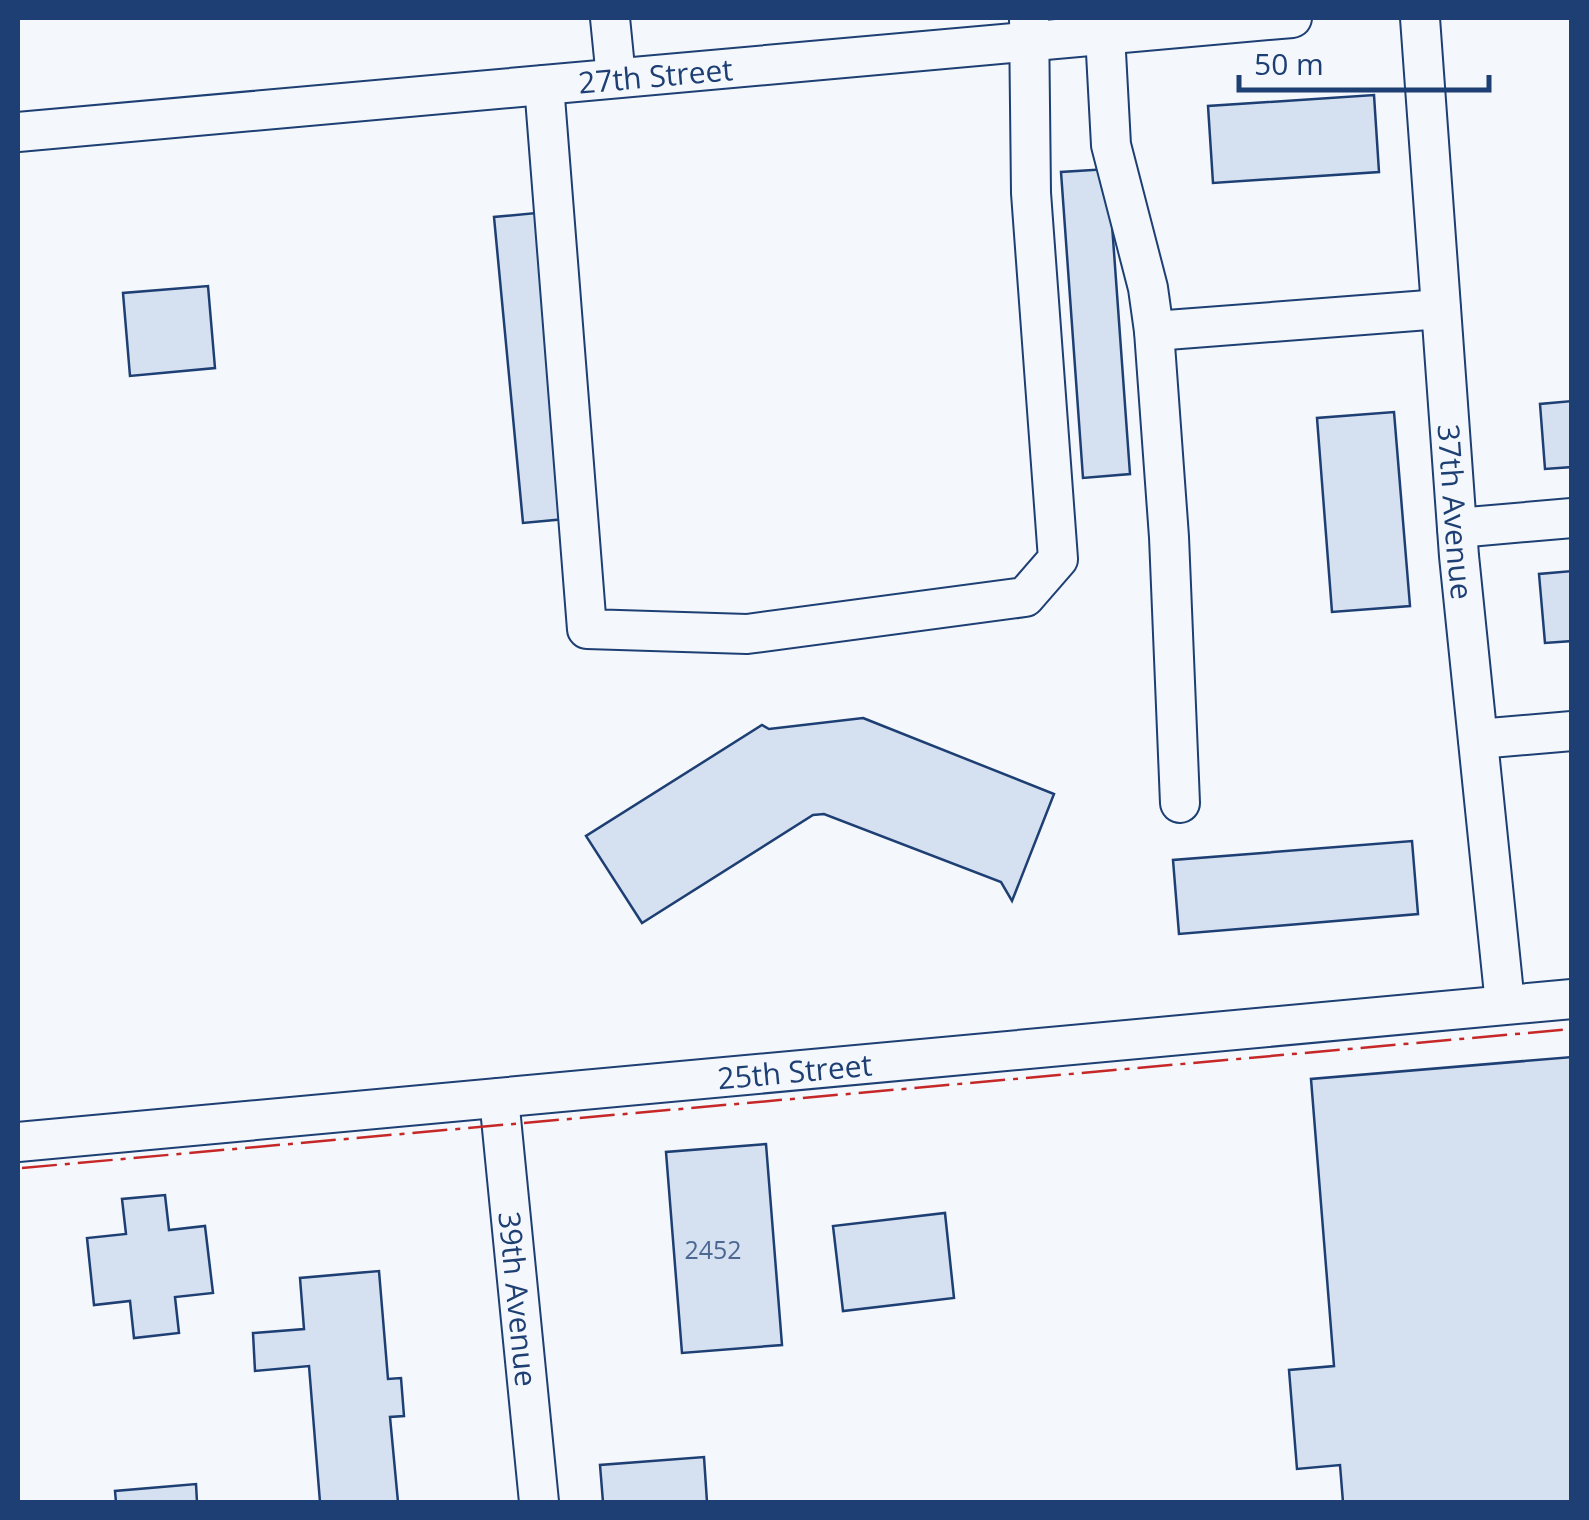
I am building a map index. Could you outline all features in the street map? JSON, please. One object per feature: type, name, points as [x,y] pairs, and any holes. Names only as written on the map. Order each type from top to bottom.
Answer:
[{"type":"street","points":[[610,18],[616,78]]},
{"type":"street","name":"27th Street","points":[[18,132],[616,78],[1030,28],[1104,34],[1292,18]]},
{"type":"street","name":"37th Avenue","points":[[1420,18],[1457,528],[1505,1004]]},
{"type":"street","points":[[544,84],[586,629],[746,634],[1024,597],[1058,558],[1031,193],[1030,28]]},
{"type":"street","points":[[1104,34],[1110,146],[1148,288],[1154,331],[1169,537],[1180,803]]},
{"type":"street","points":[[1154,331],[1441,308]]},
{"type":"street","points":[[1457,528],[1572,518]]},
{"type":"street","points":[[1478,740],[1572,731]]},
{"type":"street","name":"25th Street","points":[[18,1142],[1572,999]]},
{"type":"street","name":"39th Avenue","points":[[500,1098],[540,1502]]},
{"type":"building","points":[[1374,95],[1379,172],[1213,183],[1208,106]]},
{"type":"building","points":[[1108,169],[1130,474],[1083,478],[1061,172]]},
{"type":"building","points":[[536,213],[565,519],[523,523],[494,217]]},
{"type":"building","points":[[208,286],[215,368],[130,376],[123,293]]},
{"type":"building","points":[[1572,401],[1572,467],[1545,469],[1540,404]]},
{"type":"building","points":[[1394,412],[1410,606],[1332,612],[1317,418]]},
{"type":"building","points":[[1572,571],[1572,641],[1545,643],[1539,574]]},
{"type":"building","points":[[863,718],[1054,794],[1012,901],[1001,882],[824,814],[813,815],[642,923],[586,836],[762,725],[769,729]]},
{"type":"building","points":[[1412,841],[1418,914],[1179,934],[1173,860]]},
{"type":"building","points":[[1572,1057],[1572,1502],[1343,1502],[1340,1465],[1297,1469],[1289,1370],[1334,1366],[1311,1079]]},
{"type":"building","points":[[766,1144],[782,1345],[682,1353],[666,1152]]},
{"type":"building","points":[[165,1195],[169,1230],[205,1226],[213,1293],[175,1297],[179,1333],[134,1338],[130,1301],[94,1305],[87,1238],[126,1234],[122,1199]]},
{"type":"building","points":[[945,1213],[954,1298],[843,1311],[833,1226]]},
{"type":"building","points":[[379,1271],[388,1379],[401,1378],[404,1416],[390,1417],[398,1502],[320,1502],[309,1366],[255,1371],[253,1333],[304,1329],[300,1278]]},
{"type":"building","points":[[704,1457],[707,1502],[603,1502],[600,1465]]},
{"type":"building","points":[[196,1484],[197,1502],[116,1502],[115,1491]]},
{"type":"power","points":[[22,1168],[1572,1029]]}]
